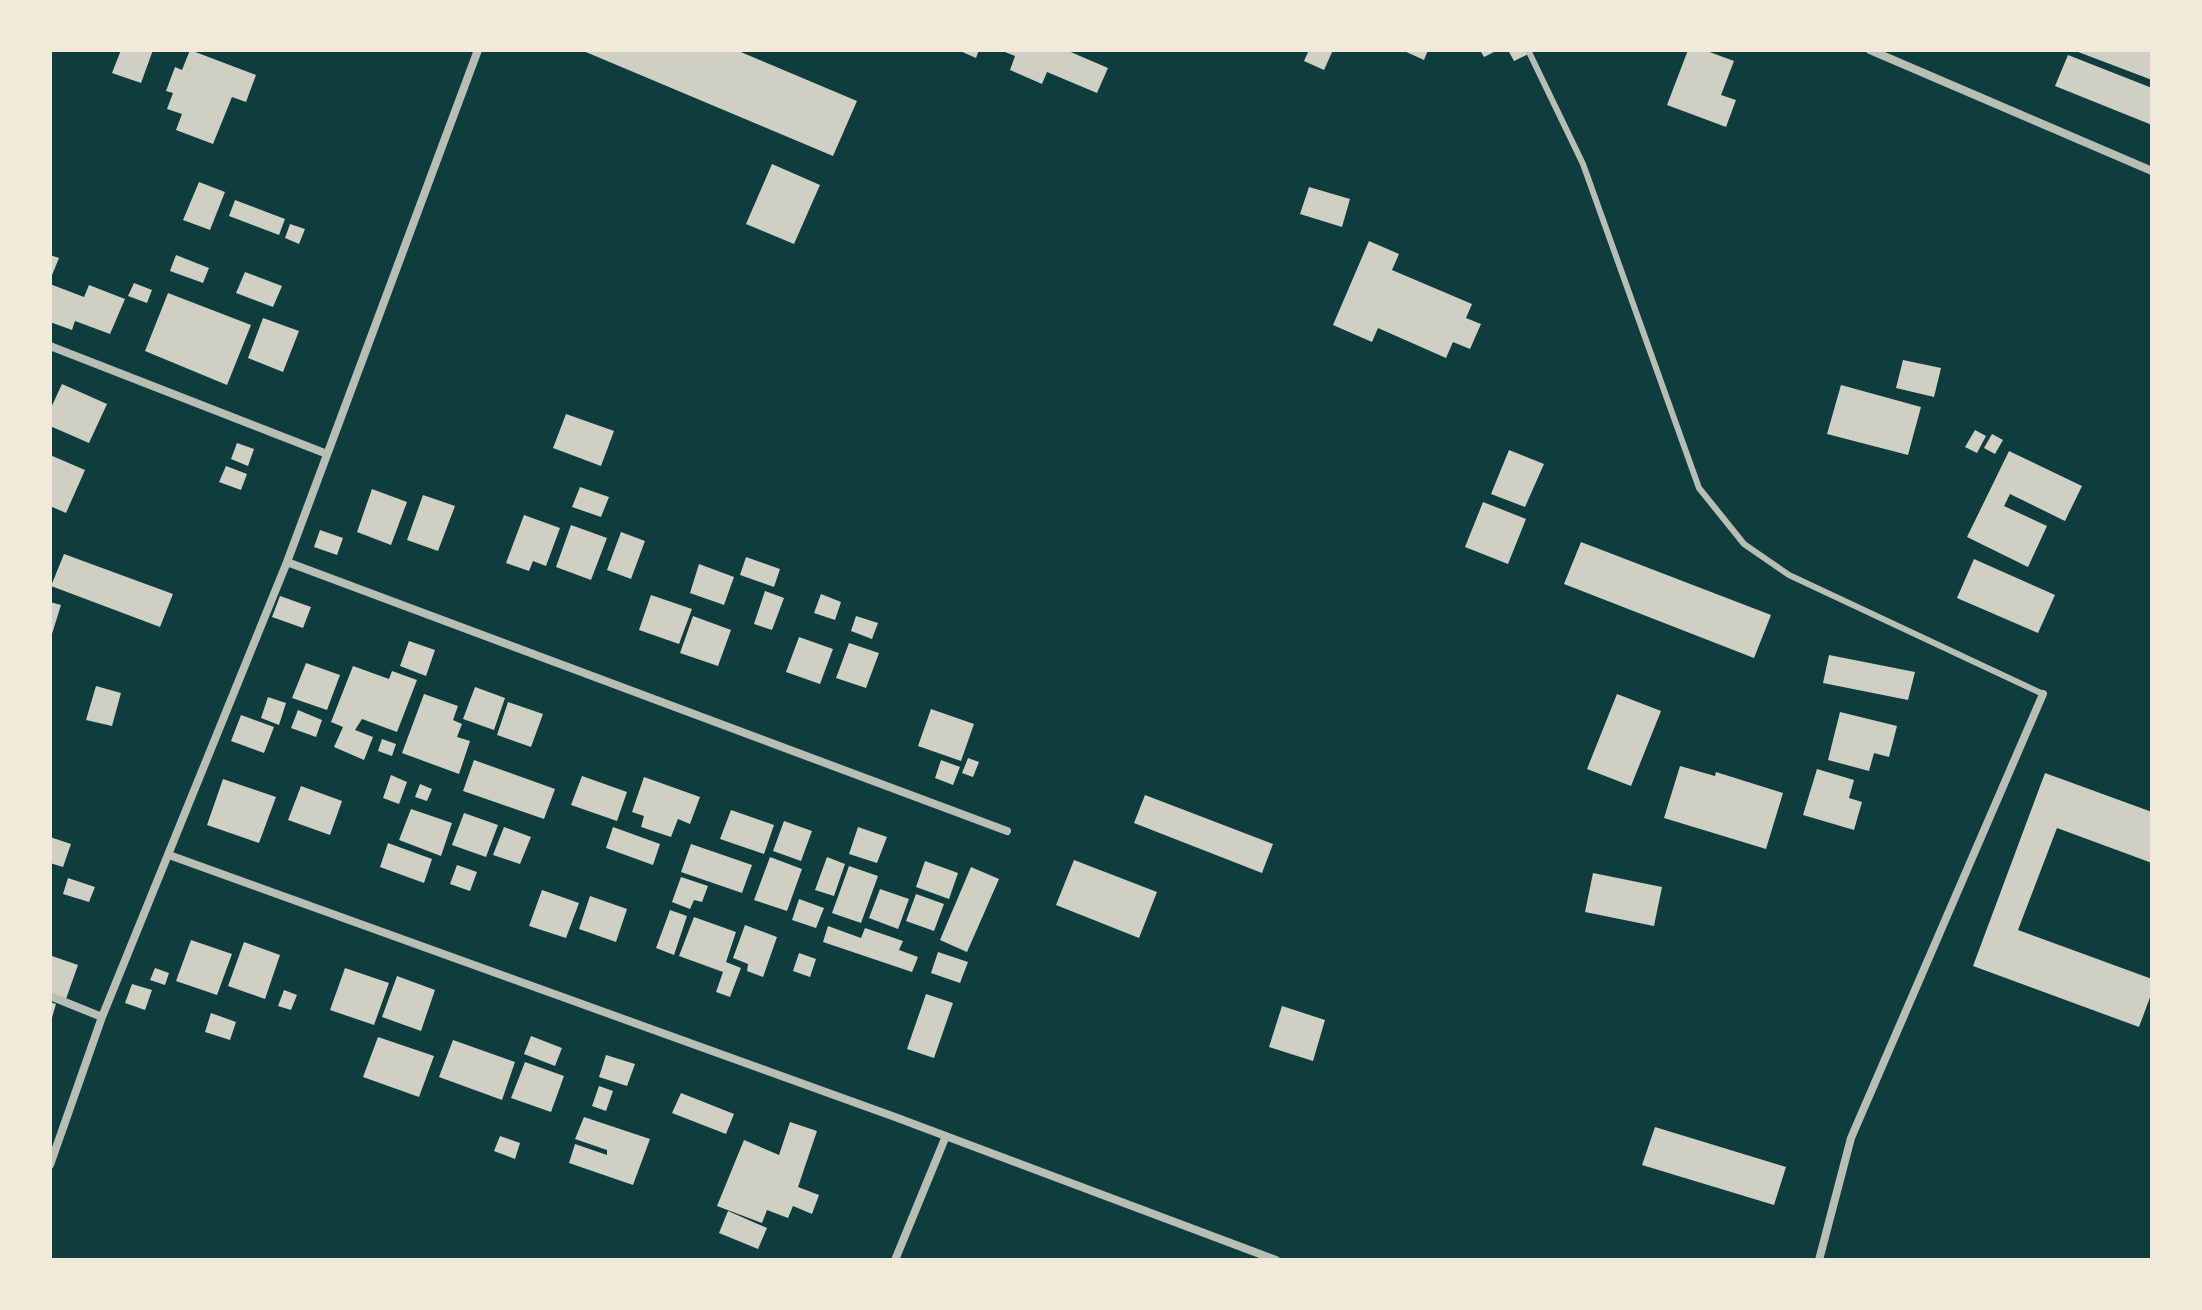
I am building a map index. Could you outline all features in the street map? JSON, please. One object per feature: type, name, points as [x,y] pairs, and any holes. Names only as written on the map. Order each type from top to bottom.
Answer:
[{"type":"street","points":[[50,1165],[102,1017],[287,562],[478,50]]},
{"type":"street","points":[[1870,50],[2152,171]]},
{"type":"street","points":[[50,346],[327,454]]},
{"type":"street","points":[[287,562],[1007,831]]},
{"type":"street","points":[[1819,1260],[1851,1138],[2043,694]]},
{"type":"street","points":[[169,855],[946,1136],[1276,1260]]},
{"type":"street","points":[[50,996],[102,1017]]},
{"type":"street","points":[[895,1260],[946,1136]]},
{"type":"lane","points":[[1528,50],[1583,164],[1699,488],[1717,511],[1744,544],[1789,575],[2043,694]]},
{"type":"building","points":[[121,50],[153,50],[141,83],[112,73]]},
{"type":"building","points":[[190,50],[256,75],[246,102],[232,97],[213,144],[176,130],[182,114],[167,109],[173,93],[166,91],[175,67],[182,70]]},
{"type":"building","points":[[581,50],[736,50],[857,101],[833,156]]},
{"type":"building","points":[[958,50],[979,50],[976,58]]},
{"type":"building","points":[[1000,50],[1066,50],[1108,68],[1097,93],[1047,72],[1042,84],[1010,70],[1015,56]]},
{"type":"building","points":[[1309,50],[1333,50],[1324,70],[1304,61]]},
{"type":"building","points":[[1402,50],[1428,50],[1424,60]]},
{"type":"building","points":[[1480,50],[1498,50],[1484,57]]},
{"type":"building","points":[[1508,50],[1537,50],[1514,61]]},
{"type":"building","points":[[1688,50],[1704,50],[1734,61],[1721,95],[1736,100],[1726,127],[1667,105]]},
{"type":"building","points":[[2073,50],[2152,50],[2152,80]]},
{"type":"building","points":[[2068,55],[2152,88],[2152,125],[2055,86]]},
{"type":"building","points":[[772,164],[820,185],[794,244],[746,224]]},
{"type":"building","points":[[199,182],[225,192],[210,230],[183,220]]},
{"type":"building","points":[[1309,187],[1350,199],[1342,227],[1300,214]]},
{"type":"building","points":[[235,200],[285,219],[279,235],[229,216]]},
{"type":"building","points":[[290,224],[305,229],[299,244],[285,238]]},
{"type":"building","points":[[1369,241],[1399,254],[1392,270],[1472,304],[1466,318],[1481,324],[1470,349],[1453,342],[1446,358],[1378,328],[1372,342],[1333,325]]},
{"type":"building","points":[[50,255],[59,258],[50,280]]},
{"type":"building","points":[[176,255],[209,268],[203,283],[170,271]]},
{"type":"building","points":[[245,272],[282,286],[273,307],[236,293]]},
{"type":"building","points":[[134,283],[152,290],[147,303],[128,296]]},
{"type":"building","points":[[50,284],[84,297],[89,285],[125,299],[110,334],[75,321],[72,330],[50,322]]},
{"type":"building","points":[[168,293],[251,325],[227,385],[145,351]]},
{"type":"building","points":[[263,318],[299,331],[283,372],[248,358]]},
{"type":"building","points":[[1903,360],[1941,368],[1934,397],[1896,388]]},
{"type":"building","points":[[62,384],[107,404],[89,443],[50,426],[50,410]]},
{"type":"building","points":[[1841,385],[1921,407],[1908,455],[1827,434]]},
{"type":"building","points":[[566,414],[614,431],[601,466],[553,448]]},
{"type":"building","points":[[1975,430],[1986,436],[1977,453],[1965,447]]},
{"type":"building","points":[[1992,434],[2003,440],[1995,454],[1984,448]]},
{"type":"building","points":[[237,443],[254,449],[248,466],[231,459]]},
{"type":"building","points":[[1509,450],[1544,464],[1525,507],[1491,494]]},
{"type":"building","points":[[2009,451],[2082,486],[2065,521],[2010,494],[2004,506],[2047,526],[2028,567],[1967,537]]},
{"type":"building","points":[[50,455],[85,470],[66,513],[50,506]]},
{"type":"building","points":[[226,466],[247,474],[241,490],[219,482]]},
{"type":"building","points":[[580,487],[609,497],[601,517],[572,507]]},
{"type":"building","points":[[372,489],[407,502],[391,545],[357,532]]},
{"type":"building","points":[[423,495],[455,506],[438,551],[407,540]]},
{"type":"building","points":[[1483,502],[1526,519],[1508,564],[1465,547]]},
{"type":"building","points":[[524,515],[560,528],[546,566],[533,561],[529,571],[506,563]]},
{"type":"building","points":[[571,525],[607,538],[591,580],[556,567]]},
{"type":"building","points":[[320,530],[343,538],[337,555],[314,547]]},
{"type":"building","points":[[621,532],[645,541],[631,579],[607,570]]},
{"type":"building","points":[[1581,542],[1771,615],[1754,658],[1564,584]]},
{"type":"building","points":[[64,554],[173,594],[160,627],[51,586]]},
{"type":"building","points":[[746,557],[780,569],[774,587],[740,575]]},
{"type":"building","points":[[1974,559],[2055,595],[2038,633],[1957,598]]},
{"type":"building","points":[[699,564],[734,577],[724,605],[690,593]]},
{"type":"building","points":[[765,591],[784,598],[772,630],[754,624]]},
{"type":"building","points":[[821,594],[841,602],[835,620],[814,613]]},
{"type":"building","points":[[651,595],[692,609],[679,644],[639,630]]},
{"type":"building","points":[[280,596],[311,607],[303,628],[272,617]]},
{"type":"building","points":[[50,602],[61,605],[51,637],[50,636]]},
{"type":"building","points":[[693,616],[731,630],[718,666],[680,653]]},
{"type":"building","points":[[856,616],[878,623],[872,639],[851,631]]},
{"type":"building","points":[[799,637],[833,649],[820,684],[786,672]]},
{"type":"building","points":[[409,641],[435,650],[426,676],[400,666]]},
{"type":"building","points":[[849,643],[879,653],[866,688],[836,678]]},
{"type":"building","points":[[1829,655],[1915,672],[1908,700],[1823,683]]},
{"type":"building","points":[[306,663],[340,675],[327,710],[292,698]]},
{"type":"building","points":[[353,666],[389,679],[392,671],[417,680],[397,732],[362,719],[355,730],[373,737],[364,760],[334,747],[343,727],[331,722]]},
{"type":"building","points":[[96,686],[121,693],[112,726],[86,720]]},
{"type":"building","points":[[475,687],[505,698],[494,730],[463,719]]},
{"type":"building","points":[[424,694],[458,706],[453,720],[462,724],[457,737],[470,741],[459,774],[402,753]]},
{"type":"building","points":[[1617,694],[1661,711],[1631,786],[1587,769]]},
{"type":"building","points":[[268,697],[286,703],[279,725],[261,718]]},
{"type":"building","points":[[508,702],[543,714],[531,747],[497,735]]},
{"type":"building","points":[[931,709],[974,724],[961,761],[918,746]]},
{"type":"building","points":[[298,710],[322,720],[316,737],[291,728]]},
{"type":"building","points":[[1840,712],[1897,726],[1889,757],[1874,753],[1869,771],[1828,760]]},
{"type":"building","points":[[241,715],[274,727],[264,753],[231,741]]},
{"type":"building","points":[[382,739],[396,744],[392,756],[378,751]]},
{"type":"building","points":[[968,758],[979,762],[973,777],[962,773]]},
{"type":"building","points":[[474,760],[555,789],[544,819],[463,791]]},
{"type":"building","points":[[941,760],[960,767],[953,785],[935,778]]},
{"type":"building","points":[[1680,766],[1715,776],[1716,772],[1783,793],[1766,849],[1664,818]]},
{"type":"building","points":[[1817,769],[1854,780],[1849,798],[1862,802],[1854,830],[1803,815]]},
{"type":"building","points":[[2045,773],[2152,812],[2152,863],[2057,828],[2018,930],[2152,979],[2152,992],[2139,1027],[1973,966]]},
{"type":"building","points":[[391,775],[407,782],[399,804],[383,798]]},
{"type":"building","points":[[582,776],[627,792],[617,821],[571,805]]},
{"type":"building","points":[[644,777],[700,797],[690,824],[678,819],[671,837],[641,827],[644,816],[632,812]]},
{"type":"building","points":[[223,779],[276,797],[259,843],[207,825]]},
{"type":"building","points":[[420,784],[432,789],[427,801],[415,797]]},
{"type":"building","points":[[301,786],[342,801],[330,835],[288,820]]},
{"type":"building","points":[[1145,795],[1273,844],[1262,873],[1134,823]]},
{"type":"building","points":[[411,809],[452,823],[441,856],[399,840]]},
{"type":"building","points":[[731,810],[774,825],[764,854],[720,839]]},
{"type":"building","points":[[464,813],[498,825],[486,857],[452,845]]},
{"type":"building","points":[[784,821],[812,831],[801,861],[773,851]]},
{"type":"building","points":[[504,827],[531,837],[520,864],[493,855]]},
{"type":"building","points":[[613,827],[660,844],[653,865],[606,848]]},
{"type":"building","points":[[858,827],[887,837],[877,863],[849,854]]},
{"type":"building","points":[[50,837],[71,844],[63,867],[50,863]]},
{"type":"building","points":[[388,843],[432,859],[424,883],[380,867]]},
{"type":"building","points":[[691,844],[752,865],[742,893],[681,872]]},
{"type":"building","points":[[770,857],[802,869],[787,911],[754,900]]},
{"type":"building","points":[[827,857],[845,864],[834,896],[815,890]]},
{"type":"building","points":[[1074,860],[1157,892],[1139,938],[1056,905]]},
{"type":"building","points":[[925,861],[958,873],[949,899],[916,887]]},
{"type":"building","points":[[457,865],[477,872],[470,891],[450,884]]},
{"type":"building","points":[[849,866],[878,876],[861,923],[832,913]]},
{"type":"building","points":[[971,867],[999,879],[967,952],[940,940]]},
{"type":"building","points":[[1593,873],[1662,887],[1654,926],[1585,912]]},
{"type":"building","points":[[681,877],[708,886],[702,902],[694,900],[690,909],[672,902]]},
{"type":"building","points":[[68,878],[95,887],[89,902],[63,894]]},
{"type":"building","points":[[880,889],[909,899],[898,929],[869,918]]},
{"type":"building","points":[[542,890],[579,903],[566,938],[529,926]]},
{"type":"building","points":[[916,894],[944,904],[934,931],[906,921]]},
{"type":"building","points":[[590,896],[627,909],[616,942],[579,929]]},
{"type":"building","points":[[799,899],[824,908],[816,928],[792,920]]},
{"type":"building","points":[[670,910],[687,916],[674,955],[656,948]]},
{"type":"building","points":[[694,917],[736,932],[726,962],[741,968],[730,997],[716,992],[723,972],[679,956]]},
{"type":"building","points":[[745,925],[777,937],[763,977],[747,971],[748,964],[733,958]]},
{"type":"building","points":[[828,926],[861,938],[865,928],[903,941],[899,950],[918,957],[912,972],[823,942]]},
{"type":"building","points":[[191,940],[232,954],[217,995],[176,981]]},
{"type":"building","points":[[244,942],[280,955],[265,999],[228,986]]},
{"type":"building","points":[[938,952],[968,962],[960,983],[931,973]]},
{"type":"building","points":[[799,953],[816,959],[810,977],[793,971]]},
{"type":"building","points":[[52,956],[78,965],[66,999],[50,994]]},
{"type":"building","points":[[155,968],[169,973],[165,985],[150,980]]},
{"type":"building","points":[[345,968],[389,983],[374,1025],[330,1010]]},
{"type":"building","points":[[397,976],[435,990],[421,1031],[382,1017]]},
{"type":"building","points":[[132,984],[152,990],[145,1010],[125,1003]]},
{"type":"building","points":[[284,990],[297,995],[291,1010],[278,1006]]},
{"type":"building","points":[[926,994],[953,1003],[934,1058],[907,1049]]},
{"type":"building","points":[[50,1002],[56,1004],[51,1021],[50,1021]]},
{"type":"building","points":[[1282,1006],[1325,1020],[1313,1061],[1269,1047]]},
{"type":"building","points":[[211,1013],[236,1022],[230,1040],[205,1032]]},
{"type":"building","points":[[531,1036],[562,1048],[555,1066],[524,1054]]},
{"type":"building","points":[[378,1037],[434,1056],[419,1097],[363,1077]]},
{"type":"building","points":[[453,1040],[515,1062],[502,1100],[439,1077]]},
{"type":"building","points":[[606,1055],[635,1064],[627,1086],[599,1077]]},
{"type":"building","points":[[525,1062],[564,1076],[551,1112],[511,1098]]},
{"type":"building","points":[[599,1086],[613,1091],[606,1111],[592,1106]]},
{"type":"building","points":[[681,1093],[734,1114],[726,1134],[672,1113]]},
{"type":"building","points":[[584,1117],[650,1139],[633,1185],[569,1163],[575,1144],[607,1155],[607,1150],[575,1139]]},
{"type":"building","points":[[790,1122],[817,1131],[798,1187],[819,1195],[812,1214],[793,1206],[788,1218],[767,1210],[762,1223],[717,1206],[744,1140],[779,1155]]},
{"type":"building","points":[[1655,1127],[1786,1167],[1774,1205],[1642,1165]]},
{"type":"building","points":[[500,1136],[520,1143],[515,1159],[494,1151]]},
{"type":"building","points":[[728,1211],[767,1228],[758,1249],[719,1233]]}]
